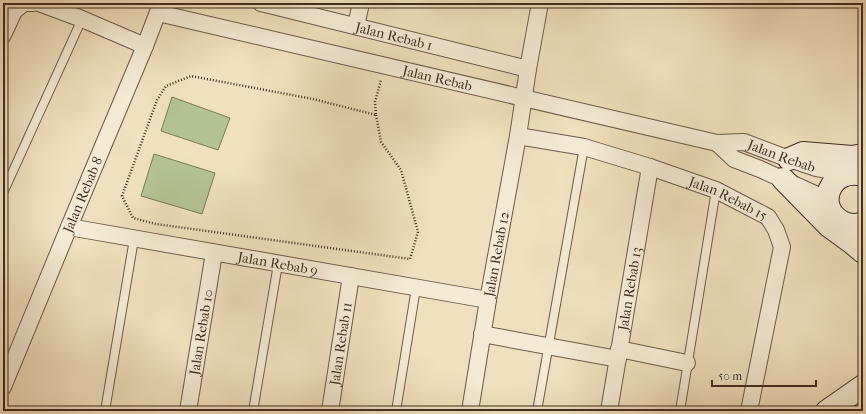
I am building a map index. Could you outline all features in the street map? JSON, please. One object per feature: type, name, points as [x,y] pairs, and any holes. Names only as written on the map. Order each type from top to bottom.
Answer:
[{"type":"main road","points":[[860,229],[838,220],[829,208],[828,200],[832,184],[838,178],[859,170],[852,157],[803,153],[786,169],[829,226],[863,252]]},
{"type":"main road","points":[[827,411],[863,386]]},
{"type":"street","points":[[3,35],[14,11],[24,3],[33,3]]},
{"type":"street","points":[[39,3],[146,46]]},
{"type":"street","name":"Jalan Rebab 1","points":[[261,3],[528,69]]},
{"type":"street","points":[[356,26],[361,3]]},
{"type":"street","name":"Jalan Rebab 12","points":[[470,411],[540,3]]},
{"type":"street","name":"Jalan Rebab 8","points":[[3,387],[146,46],[160,8]]},
{"type":"street","name":"Jalan Rebab","points":[[160,8],[385,66],[717,143],[744,142],[786,169],[828,200]]},
{"type":"street","name":"Jalan Rebab 15","points":[[518,136],[584,147],[650,167],[716,190],[768,217],[776,230],[782,248],[749,411]]},
{"type":"street","name":"Jalan Rebab 13","points":[[609,411],[650,167]]},
{"type":"street","name":"Jalan Rebab 9","points":[[69,227],[488,300]]},
{"type":"street","name":"Jalan Rebab 10","points":[[188,411],[214,252]]},
{"type":"street","name":"Jalan Rebab 11","points":[[330,411],[351,276]]},
{"type":"street","points":[[482,334],[548,346],[687,363]]},
{"type":"lane","points":[[3,193],[82,19]]},
{"type":"lane","points":[[537,411],[584,147]]},
{"type":"lane","points":[[680,411],[716,190]]},
{"type":"lane","points":[[105,411],[134,238]]},
{"type":"lane","points":[[253,411],[278,264]]},
{"type":"lane","points":[[396,411],[416,288]]},
{"type":"path","points":[[376,115],[313,99],[191,76],[166,86],[157,100],[122,196],[132,218],[156,224],[410,259],[418,232],[401,170],[381,142],[376,115],[375,102],[385,66]]},
{"type":"green space","points":[[172,97],[230,118],[218,150],[161,131]]},
{"type":"green space","points":[[154,154],[215,173],[202,214],[141,196]]}]
